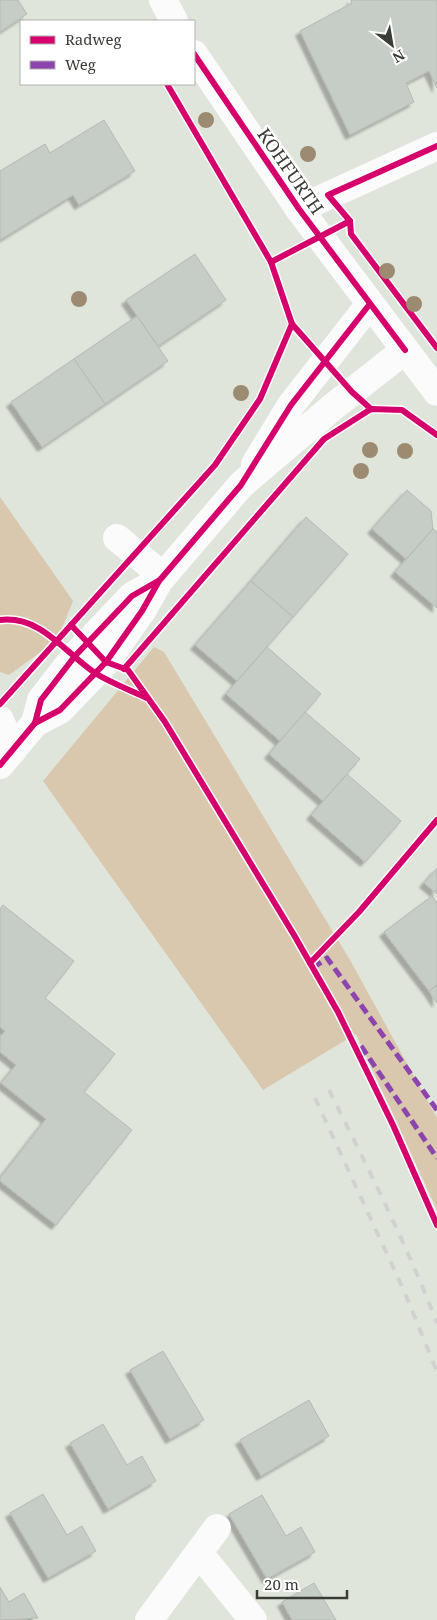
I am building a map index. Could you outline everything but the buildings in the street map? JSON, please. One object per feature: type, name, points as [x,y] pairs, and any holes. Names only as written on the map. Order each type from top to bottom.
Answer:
[{"type":"street","points":[[163,0],[173,20]]},
{"type":"street","name":"KOHFURTH","points":[[195,55],[298,209],[369,305],[437,392]]},
{"type":"street","points":[[298,209],[437,146]]},
{"type":"street","points":[[6,757],[35,723],[60,710],[106,662],[142,611],[161,578],[241,485],[291,405],[369,305]]},
{"type":"street","points":[[241,485],[334,406],[404,350]]},
{"type":"street","points":[[117,538],[161,578]]},
{"type":"street","points":[[0,720],[6,757]]},
{"type":"street","points":[[149,1620],[200,1554],[217,1528]]},
{"type":"street","points":[[200,1554],[253,1620]]},
{"type":"shaded area","points":[[0,497],[73,601],[57,640],[9,675],[0,672]]},
{"type":"shaded area","points":[[154,647],[164,652],[350,960],[437,1118],[437,1210],[356,1034],[263,1090],[43,781]]},
{"type":"railway","points":[[329,1090],[399,1234],[437,1323]]},
{"type":"railway","points":[[315,1098],[405,1293],[437,1372]]},
{"type":"marked path","points":[[313,968],[327,958],[437,1110]]},
{"type":"marked path","points":[[361,1046],[437,1158]]},
{"type":"cycle path","points":[[195,55],[299,209],[405,350]]},
{"type":"cycle path","points":[[168,85],[271,262],[292,324],[352,392],[371,409]]},
{"type":"cycle path","points":[[437,146],[328,195],[350,221],[351,234],[437,348]]},
{"type":"cycle path","points":[[271,262],[350,221]]},
{"type":"cycle path","points":[[0,765],[35,723],[60,710],[106,662],[142,611],[159,581],[241,485],[291,405],[369,305]]},
{"type":"cycle path","points":[[0,704],[215,465],[260,399],[292,324]]},
{"type":"cycle path","points":[[124,669],[324,439],[371,409],[402,410],[437,435]]},
{"type":"cycle path","points":[[35,723],[41,700],[75,656],[132,596],[158,581]]},
{"type":"cycle path","points":[[0,620],[15,620],[28,623],[40,629],[95,673],[147,698]]},
{"type":"cycle path","points":[[71,625],[106,662],[128,670],[165,722],[294,935],[338,1012],[393,1125],[437,1225]]},
{"type":"cycle path","points":[[310,963],[359,912],[437,820]]}]
